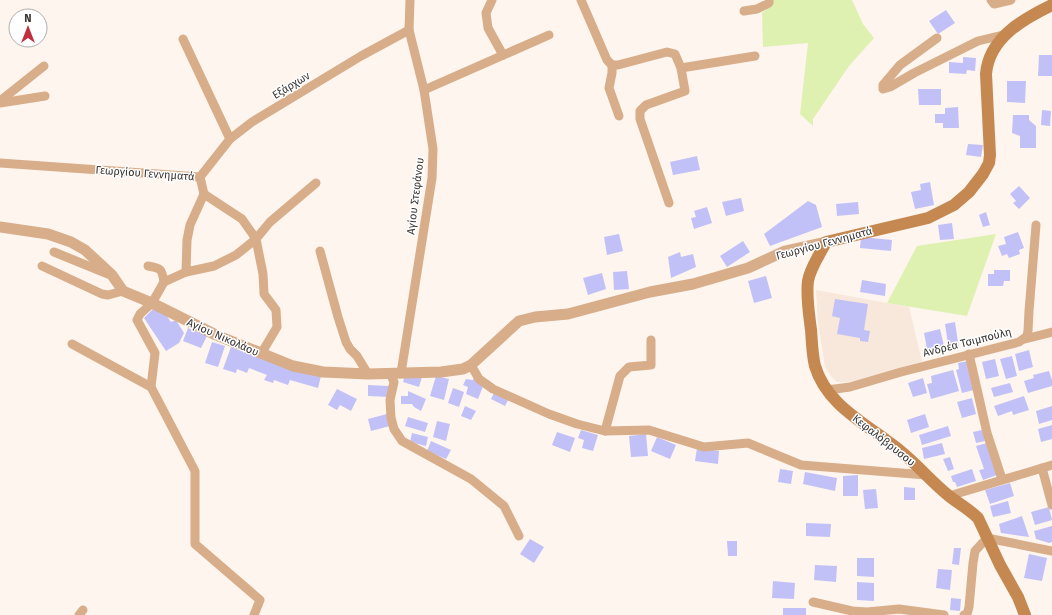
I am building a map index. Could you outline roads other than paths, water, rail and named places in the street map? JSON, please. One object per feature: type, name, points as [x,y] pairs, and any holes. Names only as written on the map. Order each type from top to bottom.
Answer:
[{"type":"main road","name":"Γεωργίου Γεννηματά","points":[[826,242],[928,218],[954,204],[977,183],[986,170],[990,155],[986,74],[988,61],[996,46],[1007,34],[1031,15],[1052,5]]},
{"type":"main road","name":"Κεφαλόβρυσου","points":[[826,242],[808,280],[809,316],[817,370],[828,390],[847,412],[910,458],[949,496],[978,518],[1018,597],[1025,615]]},
{"type":"street","name":"Αγίου Στεφάνου","points":[[401,373],[432,178],[433,149],[424,90],[409,30],[411,0]]},
{"type":"street","points":[[492,0],[486,13],[488,28],[503,55]]},
{"type":"street","points":[[581,0],[607,60],[612,65],[618,65],[667,52],[675,54],[681,68],[685,91],[646,105],[640,111],[640,119],[669,203]]},
{"type":"street","points":[[744,11],[757,9],[769,3],[769,0]]},
{"type":"street","points":[[991,0],[994,4],[1011,0]]},
{"type":"street","name":"Εξάρχων","points":[[200,177],[230,139],[252,122],[361,56],[409,30]]},
{"type":"street","points":[[937,38],[897,68],[882,84],[883,88],[890,87],[978,40],[1007,34]]},
{"type":"street","points":[[424,90],[549,35]]},
{"type":"street","points":[[183,39],[230,139]]},
{"type":"street","points":[[681,68],[755,56]]},
{"type":"street","points":[[612,65],[609,88],[618,116]]},
{"type":"street","points":[[0,102],[44,66]]},
{"type":"street","points":[[0,102],[45,96]]},
{"type":"street","name":"Γεωργίου Γεννηματά","points":[[0,163],[200,177],[204,194],[242,219],[256,239],[263,274],[264,294],[276,310],[277,326],[261,354]]},
{"type":"street","points":[[151,388],[155,353],[137,320],[140,314],[152,302],[164,282],[186,272],[214,266],[236,255],[256,239],[270,222],[316,184]]},
{"type":"street","points":[[186,272],[187,240],[190,225],[204,194]]},
{"type":"street","name":"Ανδρέα Τσιμπούλη","points":[[828,390],[850,387],[969,354],[1019,342],[1025,339],[1028,331],[1036,225]]},
{"type":"street","points":[[0,227],[48,234],[71,242],[85,250],[112,275],[123,291],[108,295],[102,294],[42,266]]},
{"type":"street","name":"Γεωργίου Γεννηματά","points":[[471,365],[519,321],[535,317],[568,314],[650,292],[693,284],[748,268],[785,251],[826,242]]},
{"type":"street","points":[[320,251],[346,342],[350,349],[358,356],[368,374]]},
{"type":"street","points":[[54,252],[112,275]]},
{"type":"street","points":[[148,266],[158,268],[162,272],[164,282]]},
{"type":"street","name":"Αγίου Νικολάου","points":[[123,291],[152,302],[216,336],[281,362],[307,369],[334,373],[368,374],[459,370],[471,365]]},
{"type":"street","points":[[1025,339],[1052,332]]},
{"type":"street","points":[[605,431],[620,376],[629,367],[652,365],[652,340]]},
{"type":"street","points":[[72,344],[151,388],[195,472],[195,544],[260,600],[254,615]]},
{"type":"street","points":[[969,354],[987,433],[1002,479]]},
{"type":"street","points":[[471,365],[479,379],[493,389],[549,414],[577,424],[605,431],[649,430],[704,447],[748,443],[802,465],[926,475]]},
{"type":"street","points":[[390,373],[394,382],[390,400],[391,418],[394,429],[402,441],[471,479],[504,506],[519,536]]},
{"type":"street","points":[[949,496],[1052,465]]},
{"type":"street","points":[[1042,468],[1052,505]]},
{"type":"street","points":[[964,615],[967,614],[969,607],[973,563],[976,550],[987,538],[1052,551]]},
{"type":"street","points":[[813,602],[852,611],[872,612],[896,609],[944,615]]}]
